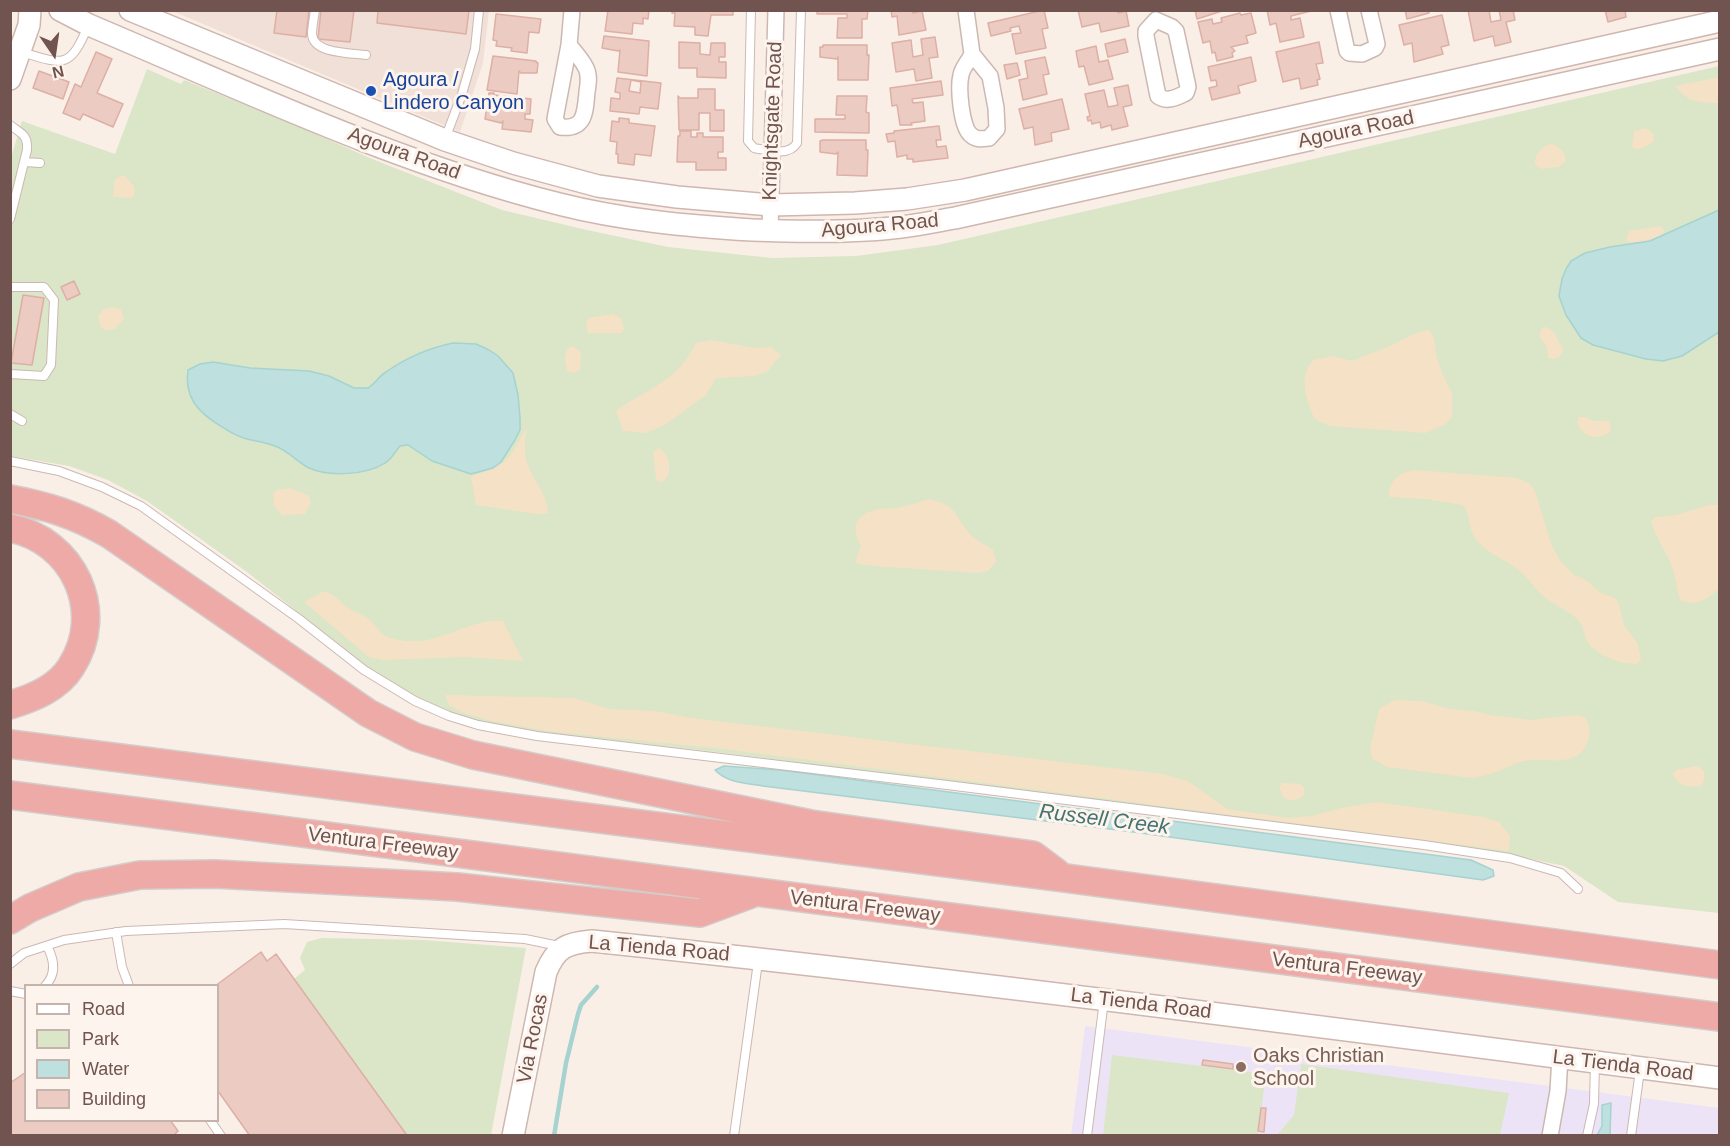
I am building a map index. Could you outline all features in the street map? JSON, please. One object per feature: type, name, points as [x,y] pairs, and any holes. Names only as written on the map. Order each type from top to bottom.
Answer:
[{"type":"highway","points":[[10,499],[55,508],[109,534],[368,713],[415,737],[473,754],[811,824],[1033,855],[1065,878]]},
{"type":"highway","points":[[10,528],[26,531],[44,541],[66,561],[78,578],[84,601],[85,623],[82,645],[71,668],[52,686],[32,698],[10,705]]},
{"type":"highway","points":[[10,744],[1065,878],[1719,965]]},
{"type":"highway","name":"Ventura Freeway","points":[[10,795],[1719,1017]]},
{"type":"highway","points":[[10,920],[30,908],[79,887],[140,875],[215,874],[457,887],[700,913],[755,892]]},
{"type":"main road","points":[[10,79],[29,25],[30,10]]},
{"type":"main road","name":"Agoura Road","points":[[60,10],[89,25],[340,131],[434,167],[489,185],[561,204],[629,218],[695,227],[770,231],[832,232],[900,227],[955,219],[1719,49]]},
{"type":"main road","name":"Agoura Road","points":[[130,10],[445,140],[513,163],[598,186],[677,197],[771,205],[907,199],[965,189],[1719,21]]},
{"type":"main road","points":[[434,167],[445,140]]},
{"type":"main road","name":"La Tienda Road","points":[[563,947],[576,942],[592,941],[759,958],[1105,999],[1719,1078]]},
{"type":"main road","name":"Via Rocas","points":[[513,1136],[546,972],[552,959],[563,947]]},
{"type":"street","points":[[569,45],[586,67],[588,75],[585,113],[580,122],[571,129],[560,127],[555,119],[569,45],[572,10]]},
{"type":"street","name":"Knightsgate Road","points":[[770,231],[776,10]]},
{"type":"street","points":[[966,10],[972,54],[990,76],[996,108],[997,129],[989,138],[978,139],[969,135],[965,125],[960,98],[961,75],[972,54]]},
{"type":"street","points":[[1338,10],[1349,54],[1362,54],[1375,48],[1377,44],[1370,10]]},
{"type":"street","points":[[1155,15],[1176,31],[1188,87],[1186,93],[1174,99],[1161,99],[1158,96],[1146,36],[1146,31],[1155,15]]},
{"type":"street","points":[[1550,1136],[1558,1091],[1560,1057]]},
{"type":"lane","points":[[315,10],[312,36],[315,44],[323,49],[366,55]]},
{"type":"lane","points":[[445,140],[475,50],[480,10]]},
{"type":"lane","points":[[751,10],[748,141],[754,148],[773,151],[789,150],[795,148],[797,144],[801,10]]},
{"type":"lane","points":[[20,51],[54,62],[70,58],[79,48],[89,25]]},
{"type":"lane","points":[[10,125],[28,141],[10,219]]},
{"type":"lane","points":[[25,162],[40,163]]},
{"type":"lane","points":[[10,288],[44,286],[54,300],[51,365],[44,376],[10,374]]},
{"type":"lane","points":[[10,414],[22,421]]},
{"type":"lane","points":[[10,461],[59,471],[102,487],[141,506],[299,619],[335,649],[385,684],[449,716],[478,725],[537,736],[1446,848],[1510,858],[1562,873],[1578,889]]},
{"type":"lane","points":[[10,964],[24,953],[64,940],[117,932],[284,924],[525,939],[563,947]]},
{"type":"lane","points":[[117,932],[122,967],[128,984]]},
{"type":"lane","points":[[47,946],[53,957],[53,970],[47,984]]},
{"type":"lane","points":[[734,1136],[759,958]]},
{"type":"lane","points":[[1087,1136],[1105,999]]},
{"type":"lane","points":[[1587,1136],[1594,1104],[1595,1062]]},
{"type":"lane","points":[[1631,1136],[1640,1068]]},
{"type":"lane","points":[[211,1122],[221,1136]]},
{"type":"shaded area","points":[[172,11],[489,11],[483,63],[460,132]]},
{"type":"shaded area","name":"Oaks Christian School","points":[[1085,1026],[1720,1108],[1719,1136],[1071,1136]]},
{"type":"green space","points":[[1719,66],[1719,913],[1618,902],[1564,866],[1512,855],[725,753],[548,733],[495,725],[446,712],[418,699],[375,673],[247,572],[147,501],[108,480],[69,466],[11,456],[10,161],[22,121],[115,154],[147,69],[181,84],[184,80],[372,159],[502,210],[668,247],[772,258],[856,256],[938,245]]},
{"type":"green space","points":[[322,938],[424,940],[526,948],[491,1135],[404,1135],[406,1134],[294,979],[305,970],[300,958],[307,942]]},
{"type":"green space","points":[[1112,1055],[1259,1073],[1265,1081],[1258,1135],[1103,1136]]},
{"type":"green space","points":[[1301,1064],[1509,1093],[1500,1135],[1277,1135],[1294,1115]]},
{"type":"sand","points":[[1719,77],[1719,103],[1694,100],[1684,95],[1675,86]]},
{"type":"sand","points":[[1646,128],[1653,133],[1654,142],[1635,149],[1632,146],[1634,131]]},
{"type":"sand","points":[[1550,144],[1564,152],[1566,161],[1559,167],[1541,169],[1535,165],[1537,155],[1541,149]]},
{"type":"sand","points":[[120,176],[125,176],[134,186],[135,193],[132,198],[113,197],[114,181]]},
{"type":"sand","points":[[1660,226],[1664,230],[1659,236],[1640,242],[1626,241],[1629,231]]},
{"type":"sand","points":[[112,307],[121,309],[124,319],[115,329],[105,330],[100,326],[98,316],[103,309]]},
{"type":"sand","points":[[612,314],[621,318],[624,329],[621,333],[588,333],[586,323],[589,318]]},
{"type":"sand","points":[[1547,327],[1554,332],[1563,350],[1556,359],[1548,358],[1547,347],[1539,336],[1542,328]]},
{"type":"sand","points":[[1429,330],[1434,338],[1437,358],[1443,375],[1452,393],[1452,417],[1446,424],[1426,433],[1327,425],[1314,418],[1305,388],[1308,367],[1313,360],[1333,356],[1352,361],[1416,333]]},
{"type":"sand","points":[[711,340],[755,348],[771,347],[781,355],[768,371],[755,376],[716,378],[706,395],[665,425],[645,433],[623,431],[616,411],[671,376],[696,343]]},
{"type":"sand","points":[[572,346],[581,352],[580,370],[574,373],[567,371],[565,359],[567,349]]},
{"type":"sand","points":[[1579,417],[1586,417],[1593,421],[1609,421],[1611,431],[1601,436],[1591,436],[1579,427],[1577,422]]},
{"type":"sand","points":[[527,427],[525,456],[546,500],[548,513],[536,514],[476,505],[471,476],[493,469],[506,460]]},
{"type":"sand","points":[[659,448],[666,455],[669,465],[668,475],[662,482],[656,480],[653,452]]},
{"type":"sand","points":[[1415,470],[1517,478],[1530,484],[1535,491],[1551,544],[1561,562],[1574,575],[1586,580],[1601,593],[1615,598],[1619,604],[1624,625],[1638,644],[1641,660],[1637,664],[1620,662],[1608,658],[1590,646],[1576,618],[1542,595],[1517,569],[1478,542],[1472,532],[1463,505],[1425,499],[1390,497],[1388,494],[1394,480],[1405,472]]},
{"type":"sand","points":[[290,488],[309,496],[311,503],[305,514],[282,515],[274,506],[273,494],[276,490]]},
{"type":"sand","points":[[929,499],[946,505],[972,536],[993,550],[996,562],[988,571],[978,573],[855,563],[861,546],[856,532],[860,518],[871,511],[897,508]]},
{"type":"sand","points":[[1709,505],[1719,505],[1719,589],[1698,602],[1681,601],[1671,564],[1651,521],[1656,517],[1676,515]]},
{"type":"sand","points":[[324,591],[368,618],[383,634],[395,639],[424,640],[476,624],[503,621],[523,661],[466,657],[383,660],[369,657],[304,602]]},
{"type":"sand","points":[[445,695],[575,698],[609,709],[655,711],[692,718],[1163,774],[1188,781],[1227,809],[1288,818],[1312,816],[1377,802],[1484,817],[1499,822],[1510,836],[1509,851],[723,749],[547,731],[492,721],[464,713],[449,705]]},
{"type":"sand","points":[[1395,700],[1422,701],[1450,709],[1531,720],[1576,715],[1585,717],[1589,727],[1589,736],[1582,752],[1575,757],[1557,760],[1528,760],[1479,777],[1386,767],[1372,758],[1370,749],[1379,709]]},
{"type":"sand","points":[[1697,766],[1705,775],[1701,786],[1684,785],[1677,781],[1673,774],[1676,770]]},
{"type":"sand","points":[[1282,783],[1300,784],[1304,788],[1304,795],[1294,800],[1284,798],[1279,788]]},
{"type":"water","points":[[1719,210],[1719,332],[1682,356],[1663,361],[1646,359],[1593,345],[1581,338],[1566,315],[1559,296],[1562,279],[1571,261],[1585,253],[1650,241]]},
{"type":"water","points":[[453,343],[476,344],[498,356],[513,373],[518,395],[520,430],[515,440],[501,462],[493,468],[471,474],[432,461],[408,445],[400,446],[387,461],[368,470],[337,474],[317,471],[305,466],[280,448],[241,437],[211,420],[194,403],[188,388],[188,370],[200,364],[213,362],[250,368],[309,371],[329,376],[354,388],[368,388],[402,362],[418,354]]},
{"type":"water","name":"Russell Creek","points":[[724,766],[780,770],[1471,860],[1493,870],[1494,876],[1483,880],[1126,831],[763,786],[725,778],[715,770]]},
{"type":"water","points":[[1611,1103],[1610,1135],[1597,1135],[1602,1126],[1602,1105]]},
{"type":"building","points":[[277,10],[309,10],[306,37],[274,33]]},
{"type":"building","points":[[321,10],[354,10],[350,42],[318,39]]},
{"type":"building","points":[[378,10],[469,10],[466,34],[377,23]]},
{"type":"building","points":[[608,10],[649,10],[648,19],[643,18],[643,24],[633,23],[632,34],[605,31]]},
{"type":"building","points":[[672,10],[733,10],[733,15],[711,15],[708,36],[695,35],[695,27],[674,26],[675,13],[672,13]]},
{"type":"building","points":[[817,10],[868,10],[867,19],[862,19],[862,38],[837,38],[838,18],[847,18],[847,14],[817,14]]},
{"type":"building","points":[[891,10],[912,10],[913,13],[922,11],[926,30],[899,35],[897,16],[892,17]]},
{"type":"building","points":[[1044,10],[1048,28],[1042,29],[1046,48],[1016,54],[1012,34],[1021,33],[1019,26],[1010,28],[1011,31],[991,36],[988,23]]},
{"type":"building","points":[[1078,10],[1118,10],[1118,13],[1126,11],[1129,26],[1101,32],[1099,23],[1082,27]]},
{"type":"building","points":[[1195,10],[1222,10],[1222,11],[1197,19]]},
{"type":"building","points":[[1267,10],[1315,10],[1291,16],[1291,20],[1300,18],[1304,37],[1280,42],[1276,23],[1270,25]]},
{"type":"building","points":[[1405,10],[1429,10],[1429,13],[1407,19]]},
{"type":"building","points":[[1468,10],[1489,10],[1491,22],[1501,20],[1499,10],[1513,10],[1515,20],[1506,22],[1511,42],[1495,46],[1493,36],[1474,41]]},
{"type":"building","points":[[1605,10],[1625,10],[1626,17],[1608,22]]},
{"type":"building","points":[[1240,13],[1241,15],[1251,13],[1256,33],[1246,36],[1248,43],[1231,47],[1235,51],[1232,53],[1233,57],[1217,61],[1215,52],[1212,53],[1210,41],[1203,43],[1198,22],[1212,19],[1213,24],[1222,22],[1221,18]]},
{"type":"building","points":[[496,14],[541,19],[539,33],[529,32],[527,53],[496,46],[497,41],[493,40]]},
{"type":"building","points":[[1442,15],[1449,45],[1441,47],[1443,54],[1414,62],[1412,43],[1404,45],[1399,25]]},
{"type":"building","points":[[604,36],[649,41],[647,76],[618,72],[620,50],[602,48]]},
{"type":"building","points":[[935,37],[938,57],[929,58],[932,78],[916,81],[914,69],[896,72],[892,43],[911,40],[913,57],[923,55],[921,39]]},
{"type":"building","points":[[1125,39],[1128,52],[1108,57],[1105,44]]},
{"type":"building","points":[[679,42],[700,43],[700,54],[710,55],[711,43],[725,43],[725,57],[719,57],[719,62],[726,62],[726,78],[697,77],[697,68],[679,68]]},
{"type":"building","points":[[1319,42],[1323,63],[1316,64],[1320,79],[1317,80],[1318,85],[1301,89],[1299,78],[1283,82],[1276,52]]},
{"type":"building","points":[[823,45],[867,45],[868,80],[838,80],[838,57],[837,59],[820,57],[820,47]]},
{"type":"building","points":[[1096,46],[1099,62],[1108,60],[1113,79],[1089,85],[1084,66],[1079,67],[1076,51]]},
{"type":"building","points":[[96,52],[112,59],[97,93],[123,104],[113,127],[83,114],[80,120],[63,113],[75,84],[81,87]]},
{"type":"building","points":[[493,56],[536,61],[538,63],[537,73],[519,71],[517,94],[487,90]]},
{"type":"building","points":[[1045,57],[1049,74],[1043,75],[1047,94],[1023,100],[1019,80],[1028,78],[1025,61]]},
{"type":"building","points":[[1251,57],[1256,81],[1238,86],[1240,93],[1212,100],[1209,88],[1217,86],[1216,80],[1211,81],[1208,67]]},
{"type":"building","points":[[1017,63],[1020,75],[1007,79],[1004,65]]},
{"type":"building","points":[[39,71],[69,82],[63,99],[33,88]]},
{"type":"building","points":[[617,78],[661,83],[658,109],[640,107],[639,114],[610,111],[611,98],[620,99],[620,93],[615,92]],"holes":[[[631,80],[641,82],[640,93],[629,91]]]},
{"type":"building","points":[[941,81],[943,95],[912,99],[913,103],[923,102],[925,121],[911,123],[912,125],[900,125],[897,105],[892,106],[890,88]]},
{"type":"building","points":[[1128,85],[1132,105],[1123,107],[1128,126],[1112,130],[1111,125],[1101,128],[1100,122],[1092,124],[1091,120],[1088,121],[1087,117],[1090,116],[1085,94],[1104,90],[1108,107],[1118,105],[1114,88]]},
{"type":"building","points":[[698,89],[715,89],[715,110],[724,110],[724,131],[710,131],[710,113],[699,113],[699,130],[679,130],[678,96],[698,98]]},
{"type":"building","points":[[489,93],[531,99],[530,114],[525,114],[525,119],[533,120],[531,132],[502,129],[503,121],[501,123],[485,119]]},
{"type":"building","points":[[837,96],[867,96],[866,112],[869,113],[869,133],[815,132],[815,119],[845,119],[845,115],[836,115]]},
{"type":"building","points":[[1062,99],[1069,129],[1051,133],[1052,141],[1035,145],[1033,127],[1024,129],[1019,109]]},
{"type":"building","points":[[619,118],[629,119],[629,123],[655,126],[651,156],[635,154],[634,165],[618,163],[617,142],[610,141],[612,121],[619,122]]},
{"type":"building","points":[[939,126],[941,140],[936,140],[937,147],[946,146],[948,158],[913,162],[913,159],[907,159],[907,155],[897,157],[895,141],[888,142],[886,134],[894,133],[894,131]]},
{"type":"building","points":[[680,131],[691,131],[691,137],[697,137],[697,133],[703,133],[703,137],[723,137],[723,152],[718,152],[718,158],[726,158],[726,170],[696,170],[696,162],[677,162]]},
{"type":"building","points":[[866,140],[867,176],[837,175],[838,152],[836,154],[820,152],[820,141]]},
{"type":"building","points":[[74,281],[80,294],[67,300],[61,287]]},
{"type":"building","points":[[23,295],[44,298],[32,365],[11,363]]},
{"type":"building","points":[[261,952],[267,961],[276,954],[406,1134],[404,1136],[250,1136],[219,1092],[218,984]]},
{"type":"building","points":[[1203,1060],[1233,1064],[1233,1069],[1202,1065]]},
{"type":"building","points":[[24,1073],[24,1122],[171,1122],[178,1131],[173,1136],[10,1136],[10,1083]]},
{"type":"building","points":[[1261,1108],[1266,1108],[1264,1132],[1258,1131]]},
{"type":"waterway","points":[[554,1136],[566,1063],[578,1014],[581,1005],[597,987]]},
{"type":"place","name":"Agoura / Lindero Canyon","points":[[371,91]]},
{"type":"place","name":"Oaks Christian School","points":[[1241,1067]]}]
